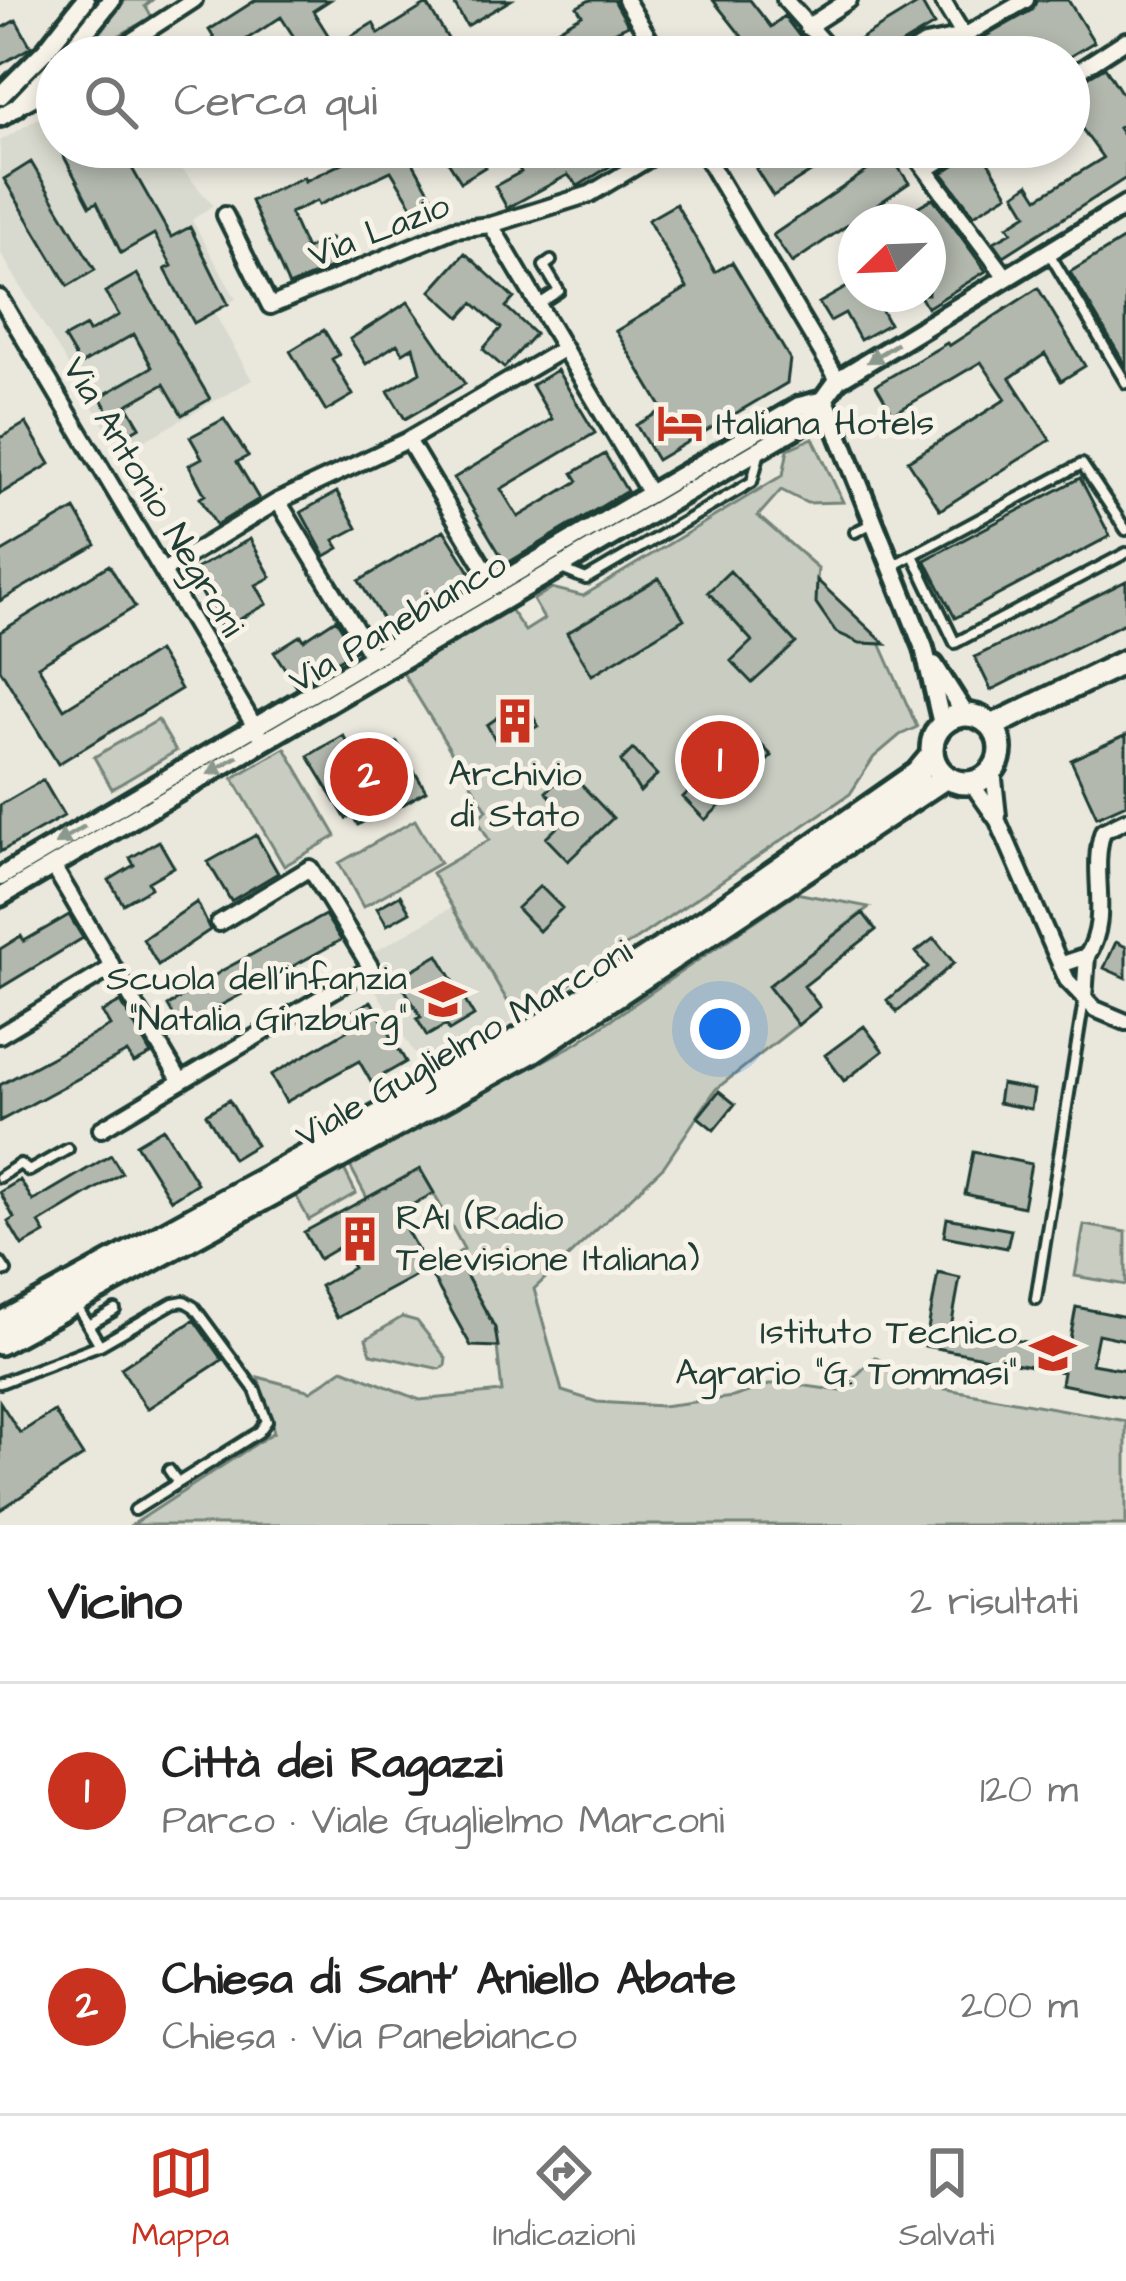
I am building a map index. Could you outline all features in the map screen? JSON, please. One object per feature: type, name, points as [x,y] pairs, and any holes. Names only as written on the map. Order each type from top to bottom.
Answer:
[{"type":"main road","points":[[996,733],[1044,712],[1060,697],[1126,662]]},
{"type":"main road","points":[[965,714],[996,733],[999,761],[994,770],[972,784],[946,777],[932,755],[942,724],[965,714]]},
{"type":"main road","name":"Viale Guglielmo Marconi","points":[[1,1338],[522,1037],[706,920],[917,773],[932,755]]},
{"type":"main road","name":"Viale Guglielmo Marconi","points":[[1,1338],[531,1052],[946,777]]},
{"type":"street","points":[[57,36],[85,0]]},
{"type":"street","points":[[87,36],[111,0]]},
{"type":"street","points":[[138,36],[194,0]]},
{"type":"street","points":[[626,0],[647,36]]},
{"type":"street","points":[[785,0],[816,36]]},
{"type":"street","points":[[807,27],[849,0]]},
{"type":"street","points":[[942,0],[964,36],[1026,0]]},
{"type":"street","points":[[1090,63],[1126,40]]},
{"type":"street","points":[[0,117],[7,99],[36,62]]},
{"type":"street","points":[[7,99],[36,79]]},
{"type":"street","points":[[7,99],[36,91]]},
{"type":"street","name":"Via Lazio","points":[[225,214],[270,306],[454,229],[491,225],[590,194],[633,168]]},
{"type":"street","points":[[709,168],[838,380]]},
{"type":"street","points":[[929,168],[926,170],[1006,277]]},
{"type":"street","name":"Via Panebianco","points":[[0,877],[259,733],[369,687],[557,568],[808,421],[838,380],[1126,205]]},
{"type":"street","points":[[491,225],[650,494]]},
{"type":"street","name":"Via Antonio Negroni","points":[[0,298],[259,733]]},
{"type":"street","points":[[163,571],[278,501],[408,440],[563,349]]},
{"type":"street","points":[[825,400],[924,648],[965,714]]},
{"type":"street","name":"Via Panebianco","points":[[0,897],[372,656],[799,406],[825,400]]},
{"type":"street","points":[[408,440],[494,584]]},
{"type":"street","points":[[278,501],[372,656]]},
{"type":"street","points":[[924,648],[942,724]]},
{"type":"street","points":[[994,770],[998,820]]},
{"type":"street","points":[[972,784],[998,820],[1066,980],[1095,1009],[1126,1022]]},
{"type":"street","points":[[1084,998],[1088,956],[1099,938],[1097,850],[1103,831],[1126,820]]},
{"type":"street","points":[[53,866],[180,1080]]},
{"type":"street","points":[[101,1129],[371,968],[310,868],[219,923]]},
{"type":"street","points":[[1060,964],[1088,956]]},
{"type":"street","points":[[0,1035],[113,968]]},
{"type":"lane","points":[[1048,252],[1126,383]]},
{"type":"lane","points":[[538,304],[559,291],[544,266],[551,261]]},
{"type":"lane","points":[[890,567],[1082,464],[1126,530]]},
{"type":"lane","points":[[855,532],[873,523]]},
{"type":"lane","points":[[913,555],[955,644],[1126,553]]},
{"type":"lane","points":[[1036,1299],[1084,998]]},
{"type":"lane","points":[[0,1177],[20,1164],[28,1171],[68,1149]]},
{"type":"lane","points":[[0,1383],[100,1345],[172,1303],[184,1301],[210,1327],[255,1390],[267,1421],[135,1510]]},
{"type":"lane","points":[[75,1302],[100,1345]]},
{"type":"lane","points":[[88,1325],[115,1310]]},
{"type":"lane","points":[[169,1470],[178,1483]]},
{"type":"shaded area","points":[[125,0],[152,0],[145,6],[152,17],[118,36],[98,36]]},
{"type":"shaded area","points":[[36,120],[36,168],[181,168],[213,205],[192,220],[236,299],[214,312],[252,380],[121,454],[0,252],[0,141]]},
{"type":"shaded area","points":[[813,438],[843,502],[807,503],[781,490],[758,516],[818,568],[817,580],[883,642],[917,727],[874,757],[850,794],[518,1019],[432,873],[489,840],[477,818],[487,810],[403,673],[509,608],[525,631],[544,619],[533,600],[552,588],[583,596],[783,475],[788,449]]},
{"type":"shaded area","points":[[158,720],[176,751],[112,789],[94,757]]},
{"type":"shaded area","points":[[285,748],[336,836],[284,866],[233,778]]},
{"type":"shaded area","points":[[415,820],[440,863],[363,907],[339,863]]},
{"type":"shaded area","points":[[796,893],[869,907],[769,986],[798,1025],[716,1089],[664,1166],[534,1289],[562,1391],[597,1402],[662,1406],[733,1397],[778,1382],[841,1391],[875,1357],[913,1383],[1126,1421],[1126,1525],[132,1525],[274,1432],[258,1377],[311,1391],[343,1369],[420,1400],[502,1392],[495,1328],[455,1255],[464,1249],[421,1170],[367,1198],[349,1164],[577,1043]]},
{"type":"shaded area","name":"Scuola dell'infanzia \"Natalia Ginzburg\"","points":[[452,907],[518,1019],[424,1069],[368,978],[381,970],[371,954]]},
{"type":"shaded area","points":[[343,1167],[356,1193],[309,1220],[295,1194]]},
{"type":"shaded area","points":[[1084,1225],[1126,1232],[1126,1285],[1075,1276]]},
{"type":"shaded area","points":[[402,1317],[417,1321],[446,1358],[445,1366],[440,1369],[371,1354],[366,1339]]},
{"type":"building","points":[[256,0],[330,0],[313,11],[329,36],[293,36],[281,17],[252,36],[213,36],[209,30]]},
{"type":"building","points":[[452,0],[511,0],[467,26]]},
{"type":"building","points":[[590,0],[614,0],[628,25],[606,36],[546,36],[582,15],[577,7]]},
{"type":"building","points":[[713,0],[750,0],[771,27],[784,16],[799,36],[741,36]]},
{"type":"building","points":[[1037,0],[1068,0],[1094,42],[1090,44],[1090,36],[986,36],[1032,10]]},
{"type":"building","points":[[921,2],[934,25],[915,36],[865,36]]},
{"type":"building","points":[[427,4],[446,36],[352,36],[373,23],[379,34]]},
{"type":"building","points":[[16,20],[31,47],[0,65],[0,29]]},
{"type":"building","points":[[1105,67],[1126,100],[1126,123],[1118,128],[1126,139],[1126,178],[1004,256],[994,242],[1012,232],[1008,226],[1027,214],[1015,194],[1029,184],[1038,198],[1103,158],[1090,140],[1090,76]]},
{"type":"building","points":[[31,162],[95,270],[68,286],[4,179]]},
{"type":"building","points":[[70,168],[132,168],[171,237],[190,227],[228,304],[194,323],[165,269],[172,266],[154,234],[121,253],[97,202],[90,206]]},
{"type":"building","points":[[332,168],[416,168],[433,198],[414,209],[391,171],[319,205],[317,201],[290,213],[306,249],[331,238],[343,263],[289,286],[251,201],[304,177],[305,181]]},
{"type":"building","points":[[452,168],[483,168],[461,182]]},
{"type":"building","points":[[518,168],[607,168],[578,186],[568,175],[507,208],[495,186],[521,172]]},
{"type":"building","points":[[758,168],[817,168],[773,196]]},
{"type":"building","points":[[871,168],[899,168],[909,183],[878,204],[838,204],[838,232],[792,263],[773,235]]},
{"type":"building","points":[[950,168],[992,168],[1008,194],[974,215],[942,173]]},
{"type":"building","points":[[676,204],[715,272],[732,262],[790,359],[787,383],[657,460],[636,425],[663,410],[616,331],[687,288],[648,220]]},
{"type":"building","points":[[946,216],[986,271],[946,296]]},
{"type":"building","points":[[1126,238],[1126,366],[1070,272]]},
{"type":"building","points":[[465,253],[514,298],[506,307],[535,334],[504,368],[483,349],[501,328],[473,303],[460,317],[431,291]]},
{"type":"building","points":[[137,274],[210,399],[182,415],[164,384],[127,405],[140,427],[123,437],[100,397],[152,367],[134,334],[80,365],[64,338],[86,326],[89,332],[119,315],[105,292]]},
{"type":"building","points":[[1038,288],[1085,366],[1061,381],[1045,354],[1010,378],[1050,440],[940,510],[908,461],[1006,399],[981,362],[893,414],[876,385],[949,346]]},
{"type":"building","points":[[838,292],[838,312],[883,312],[889,324],[860,340],[845,313],[830,321],[819,303]]},
{"type":"building","points":[[408,302],[465,384],[405,419],[388,391],[420,372],[413,347],[403,353],[397,344],[366,364],[350,339]]},
{"type":"building","points":[[324,330],[339,355],[332,359],[353,395],[326,411],[290,351]]},
{"type":"building","points":[[557,370],[595,433],[501,489],[518,517],[578,481],[573,473],[605,454],[627,491],[506,564],[454,478],[552,419],[532,385]]},
{"type":"building","points":[[224,419],[248,456],[237,462],[259,499],[216,525],[189,465],[202,458],[190,437]]},
{"type":"building","points":[[26,423],[50,464],[0,494],[0,438]]},
{"type":"building","points":[[1080,478],[1110,536],[955,618],[925,560]]},
{"type":"building","points":[[337,492],[357,528],[334,540],[339,548],[325,556],[301,512]]},
{"type":"building","points":[[75,509],[96,545],[0,601],[0,553]]},
{"type":"building","points":[[444,530],[475,580],[390,631],[359,581]]},
{"type":"building","points":[[250,539],[271,577],[256,585],[267,604],[222,629],[190,572]]},
{"type":"building","points":[[109,565],[135,607],[38,666],[64,709],[158,651],[181,689],[58,764],[0,669],[0,632]]},
{"type":"building","points":[[730,571],[796,643],[752,683],[731,661],[752,641],[708,592]]},
{"type":"building","points":[[659,578],[684,619],[592,675],[567,633]]},
{"type":"building","points":[[817,580],[885,644],[860,643],[836,632],[816,603]]},
{"type":"building","points":[[1126,581],[1126,622],[991,690],[975,657]]},
{"type":"building","points":[[336,619],[355,650],[297,687],[274,652]]},
{"type":"building","name":"Archivio di Stato","points":[[524,699],[538,726],[512,740],[509,734],[496,741],[487,725]]},
{"type":"building","points":[[750,733],[772,756],[705,820],[683,797]]},
{"type":"building","points":[[343,735],[360,764],[397,742],[426,791],[380,818],[378,813],[358,825],[352,815],[346,819],[308,756]]},
{"type":"building","points":[[1126,735],[1126,804],[1097,817],[1071,760]]},
{"type":"building","points":[[633,749],[657,775],[640,792],[621,761]]},
{"type":"building","points":[[568,771],[613,818],[568,861],[546,838],[569,816],[546,792]]},
{"type":"building","points":[[43,780],[64,816],[0,852],[0,805]]},
{"type":"building","points":[[256,835],[278,873],[231,901],[208,862]]},
{"type":"building","points":[[159,841],[174,867],[123,904],[109,880],[134,865],[130,858]]},
{"type":"building","points":[[540,886],[562,908],[539,931],[517,908]]},
{"type":"building","points":[[400,895],[410,912],[387,925],[377,908]]},
{"type":"building","points":[[197,902],[210,930],[158,965],[143,939]]},
{"type":"building","points":[[863,913],[876,930],[804,986],[820,1007],[798,1025],[768,986]]},
{"type":"building","points":[[69,915],[83,938],[0,988],[0,949]]},
{"type":"building","points":[[325,915],[341,940],[207,1013],[183,1032],[168,1006]]},
{"type":"building","points":[[934,938],[954,963],[897,1012],[887,1000],[928,967],[916,952]]},
{"type":"building","points":[[1116,942],[1126,947],[1126,978],[1104,968]]},
{"type":"building","points":[[438,955],[474,1016],[449,1031],[446,1025],[427,1036],[398,978]]},
{"type":"building","points":[[371,1001],[406,1062],[371,1082],[359,1061],[286,1102],[271,1075],[348,1030],[341,1018]]},
{"type":"building","points":[[121,1002],[151,1054],[134,1063],[127,1052],[0,1121],[0,1085],[110,1026],[102,1012]]},
{"type":"building","points":[[864,1026],[883,1051],[844,1081],[825,1055]]},
{"type":"building","points":[[1001,1084],[1034,1090],[1031,1109],[998,1103]]},
{"type":"building","points":[[719,1091],[735,1104],[714,1130],[698,1117]]},
{"type":"building","points":[[229,1100],[256,1145],[233,1159],[206,1114]]},
{"type":"building","points":[[163,1128],[197,1183],[171,1200],[136,1144]]},
{"type":"building","points":[[973,1152],[1031,1164],[1023,1207],[965,1194]]},
{"type":"building","points":[[111,1155],[122,1173],[39,1223],[45,1233],[22,1246],[8,1222],[14,1218],[0,1192],[20,1180],[33,1201]]},
{"type":"building","name":"RAI (Radio Televisione Italiana)","points":[[420,1169],[434,1193],[397,1213],[428,1269],[337,1318],[320,1286],[353,1268],[341,1246],[319,1259],[304,1232]]},
{"type":"building","points":[[947,1218],[1011,1230],[1007,1248],[944,1236]]},
{"type":"building","points":[[455,1255],[495,1328],[498,1347],[471,1346],[428,1269]]},
{"type":"building","points":[[938,1273],[960,1278],[951,1328],[1068,1350],[1076,1307],[1126,1317],[1126,1340],[1098,1334],[1092,1364],[1126,1370],[1126,1397],[1061,1384],[1063,1372],[925,1346]]},
{"type":"building","points":[[194,1320],[222,1360],[147,1409],[121,1368]]},
{"type":"building","points":[[0,1402],[20,1433],[54,1411],[83,1456],[0,1510]]},
{"type":"place","name":"Italiana Hotels","points":[[680,423]]},
{"type":"place","name":"Archivio di Stato","points":[[515,721]]},
{"type":"place","name":"Città dei Ragazzi","points":[[720,760]]},
{"type":"place","name":"Chiesa di Sant' Aniello Abate","points":[[369,777]]},
{"type":"place","name":"Scuola dell'infanzia \"Natalia Ginzburg\"","points":[[443,999]]},
{"type":"place","name":"RAI (Radio Televisione Italiana)","points":[[360,1239]]},
{"type":"place","name":"Istituto Tecnico Agrario \"G. Tommasi\"","points":[[1053,1353]]}]
